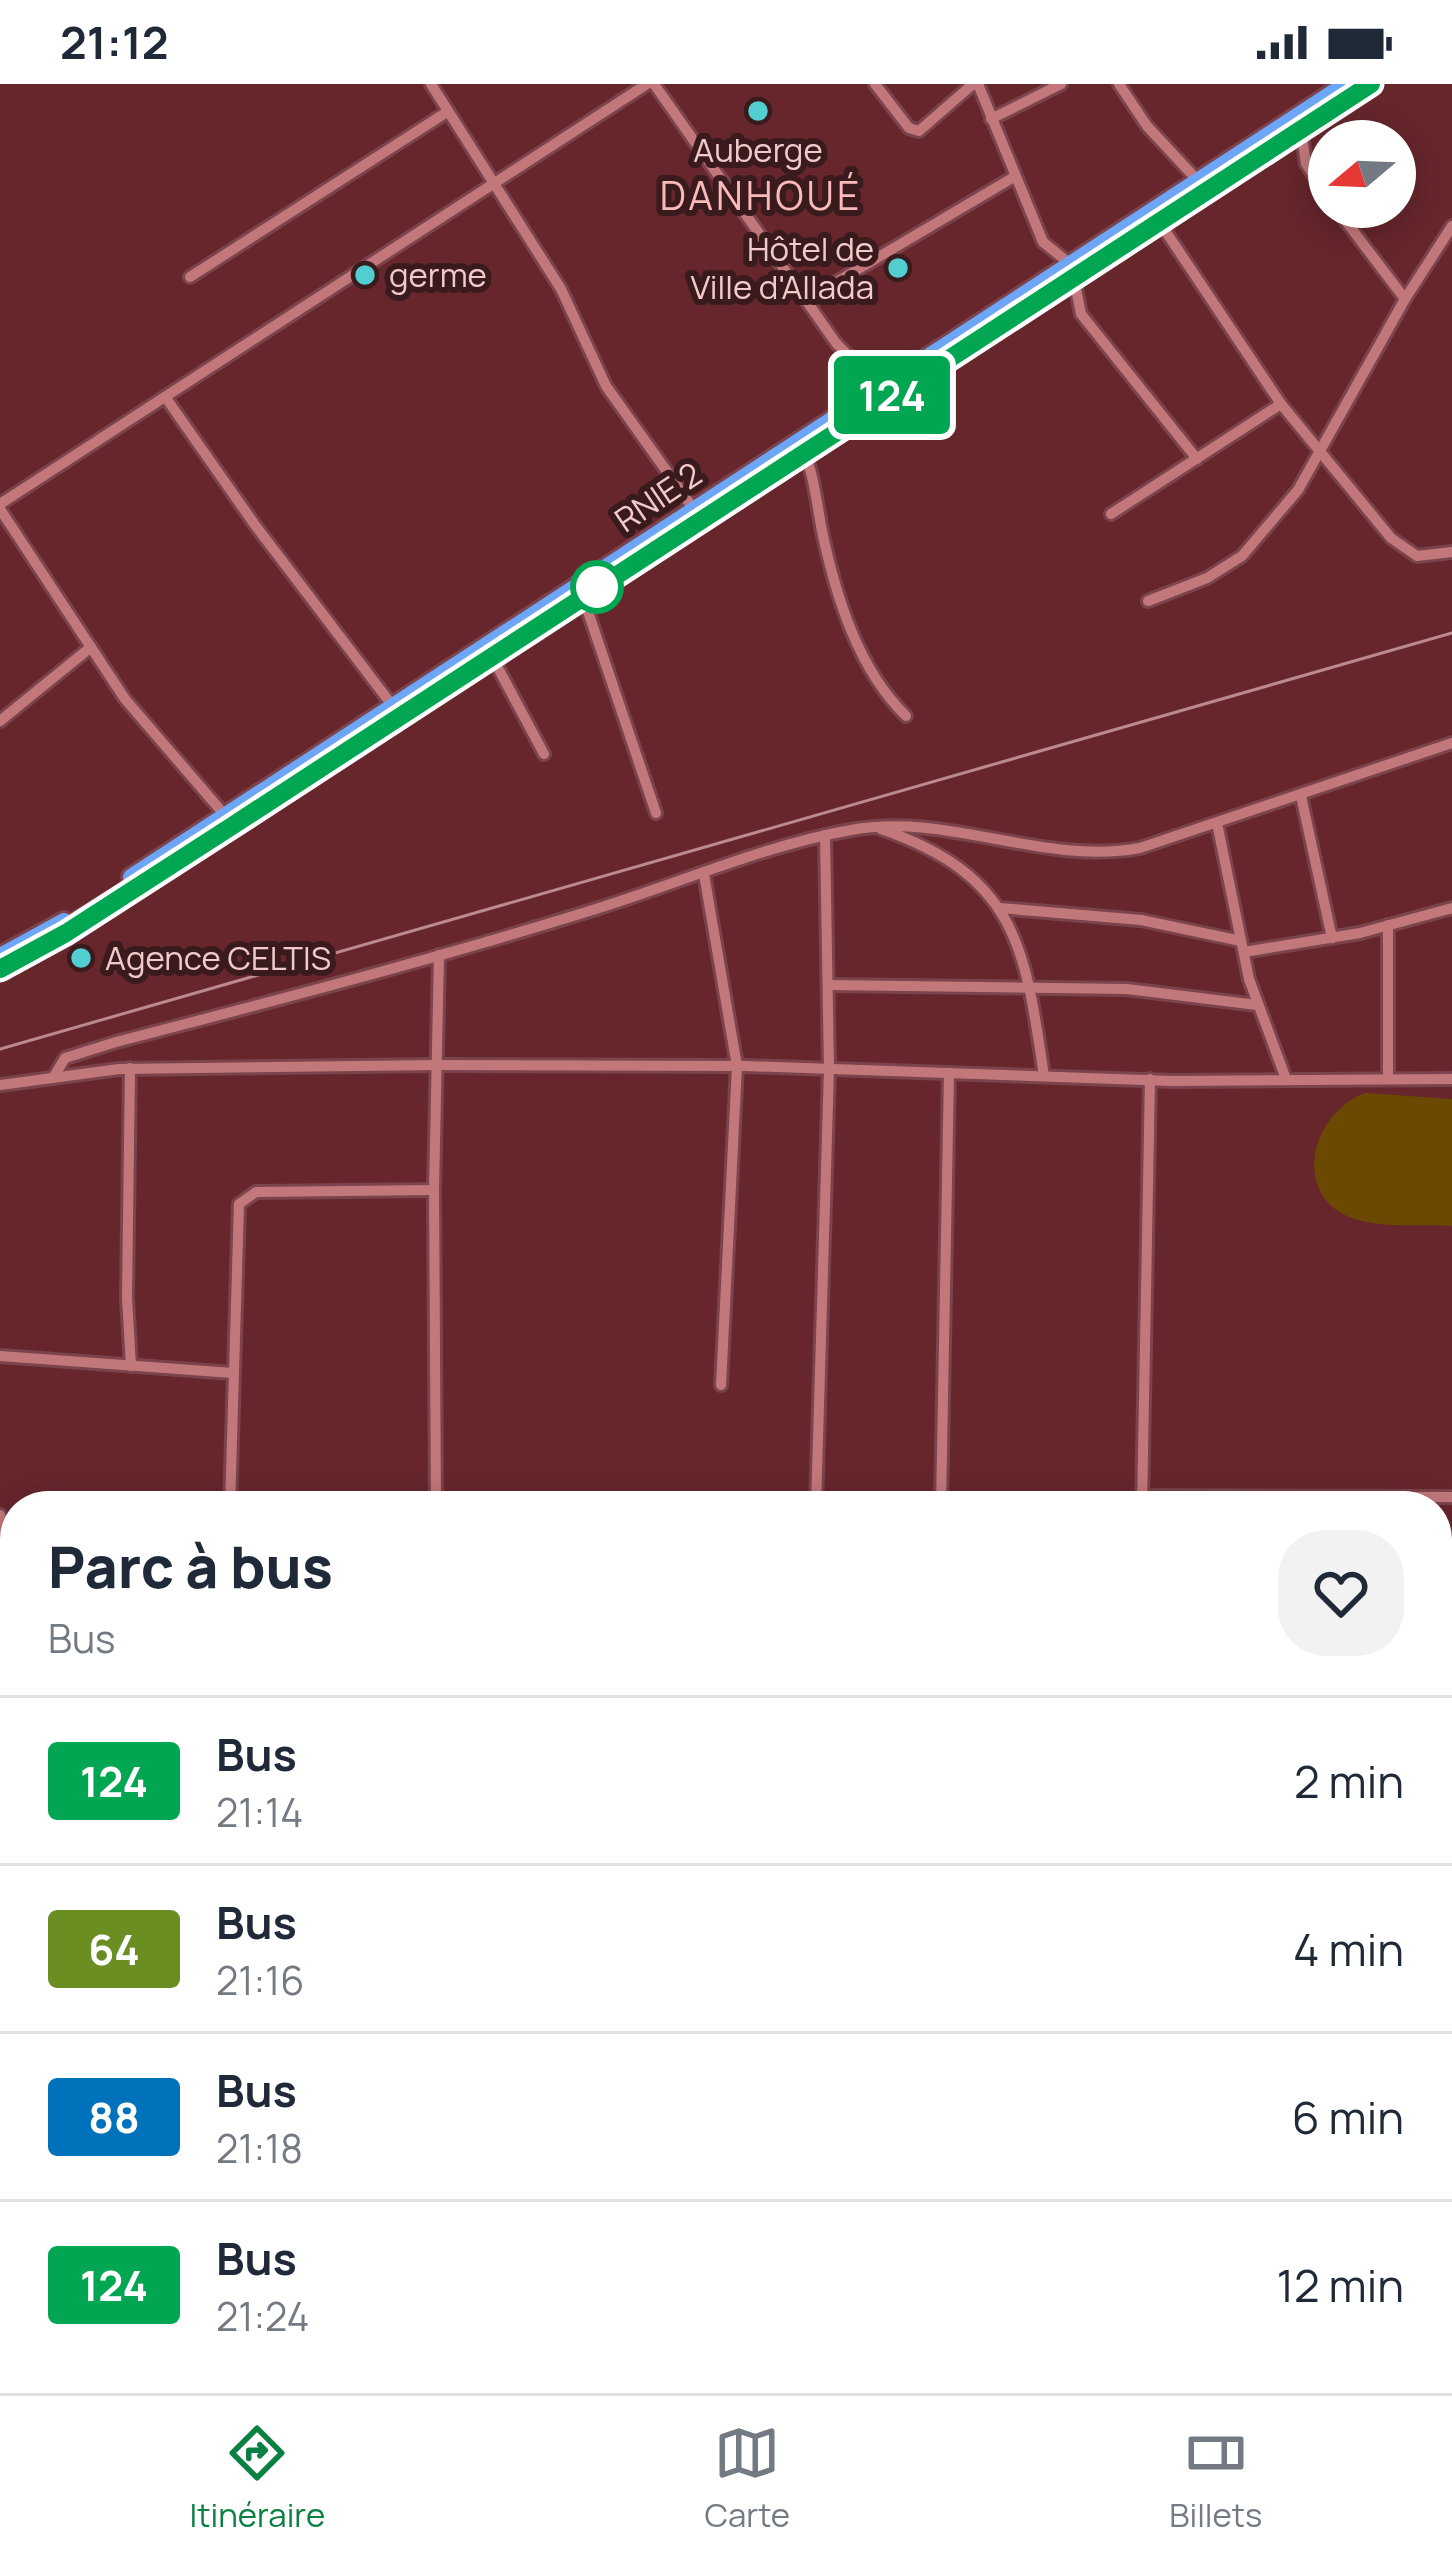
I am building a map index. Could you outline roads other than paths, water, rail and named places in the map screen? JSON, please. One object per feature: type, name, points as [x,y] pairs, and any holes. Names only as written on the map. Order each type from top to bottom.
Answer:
[{"type":"highway","name":"RNIE 2","points":[[0,969],[7,951],[229,821],[1072,271],[1346,84]]},
{"type":"highway","name":"RNIE 2","points":[[1072,271],[1160,223],[1202,184],[1371,84]]},
{"type":"street","points":[[431,84],[561,289],[606,386],[697,514]]},
{"type":"street","points":[[229,821],[125,699],[0,507],[494,181],[651,84],[836,343],[884,392]]},
{"type":"street","points":[[875,84],[909,128],[919,130],[975,84],[1043,242],[1072,271],[1081,314],[1197,458]]},
{"type":"street","points":[[991,119],[1061,84]]},
{"type":"street","points":[[1119,84],[1147,126],[1202,184]]},
{"type":"street","points":[[190,277],[447,112]]},
{"type":"street","points":[[1301,129],[1308,167]]},
{"type":"street","points":[[806,300],[1014,177]]},
{"type":"street","points":[[1160,223],[1281,404],[1404,550],[1427,558],[1452,552]]},
{"type":"street","points":[[1148,601],[1207,578],[1242,556],[1298,490],[1405,299],[1452,226]]},
{"type":"street","points":[[1351,228],[1405,299]]},
{"type":"street","points":[[166,398],[255,525],[397,711]]},
{"type":"street","points":[[1111,514],[1281,404]]},
{"type":"street","points":[[802,447],[829,565],[866,666],[879,689],[906,716]]},
{"type":"street","points":[[579,592],[656,813]]},
{"type":"street","points":[[0,721],[91,647]]},
{"type":"street","points":[[489,651],[544,754]]},
{"type":"street","points":[[53,1078],[65,1058],[439,955],[825,835],[873,826],[952,830],[1089,855],[1139,848],[1452,743]]},
{"type":"street","points":[[1301,796],[1332,938]]},
{"type":"street","points":[[1217,823],[1257,1005],[1286,1079]]},
{"type":"street","points":[[873,826],[926,846],[971,878],[1000,908],[1031,987],[1044,1076]]},
{"type":"street","points":[[816,1491],[829,1069],[825,835]]},
{"type":"street","points":[[704,874],[737,1066],[721,1385]]},
{"type":"street","points":[[1000,908],[1141,920],[1242,946],[1332,938],[1452,908]]},
{"type":"street","points":[[1388,925],[1388,1078]]},
{"type":"street","points":[[436,1491],[434,1190],[439,955]]},
{"type":"street","points":[[828,985],[1126,989],[1257,1005]]},
{"type":"street","points":[[0,1084],[130,1068],[438,1065],[737,1066],[1150,1079],[1452,1078]]},
{"type":"street","points":[[130,1068],[127,1298],[131,1366]]},
{"type":"street","points":[[941,1491],[949,1073]]},
{"type":"street","points":[[1142,1491],[1150,1079]]},
{"type":"street","points":[[230,1491],[236,1218],[246,1196],[434,1190]]},
{"type":"street","points":[[0,1356],[233,1372]]},
{"type":"railway","points":[[0,1049],[1452,633]]},
{"type":"place","name":"Auberge","points":[[758,111]]},
{"type":"place","name":"Hôtel de Ville d'Allada","points":[[898,268]]},
{"type":"place","name":"germe","points":[[365,275]]},
{"type":"place","name":"Agence CELTIS","points":[[81,958]]},
{"type":"district","name":"DANHOUÉ","points":[[761,196]]}]
